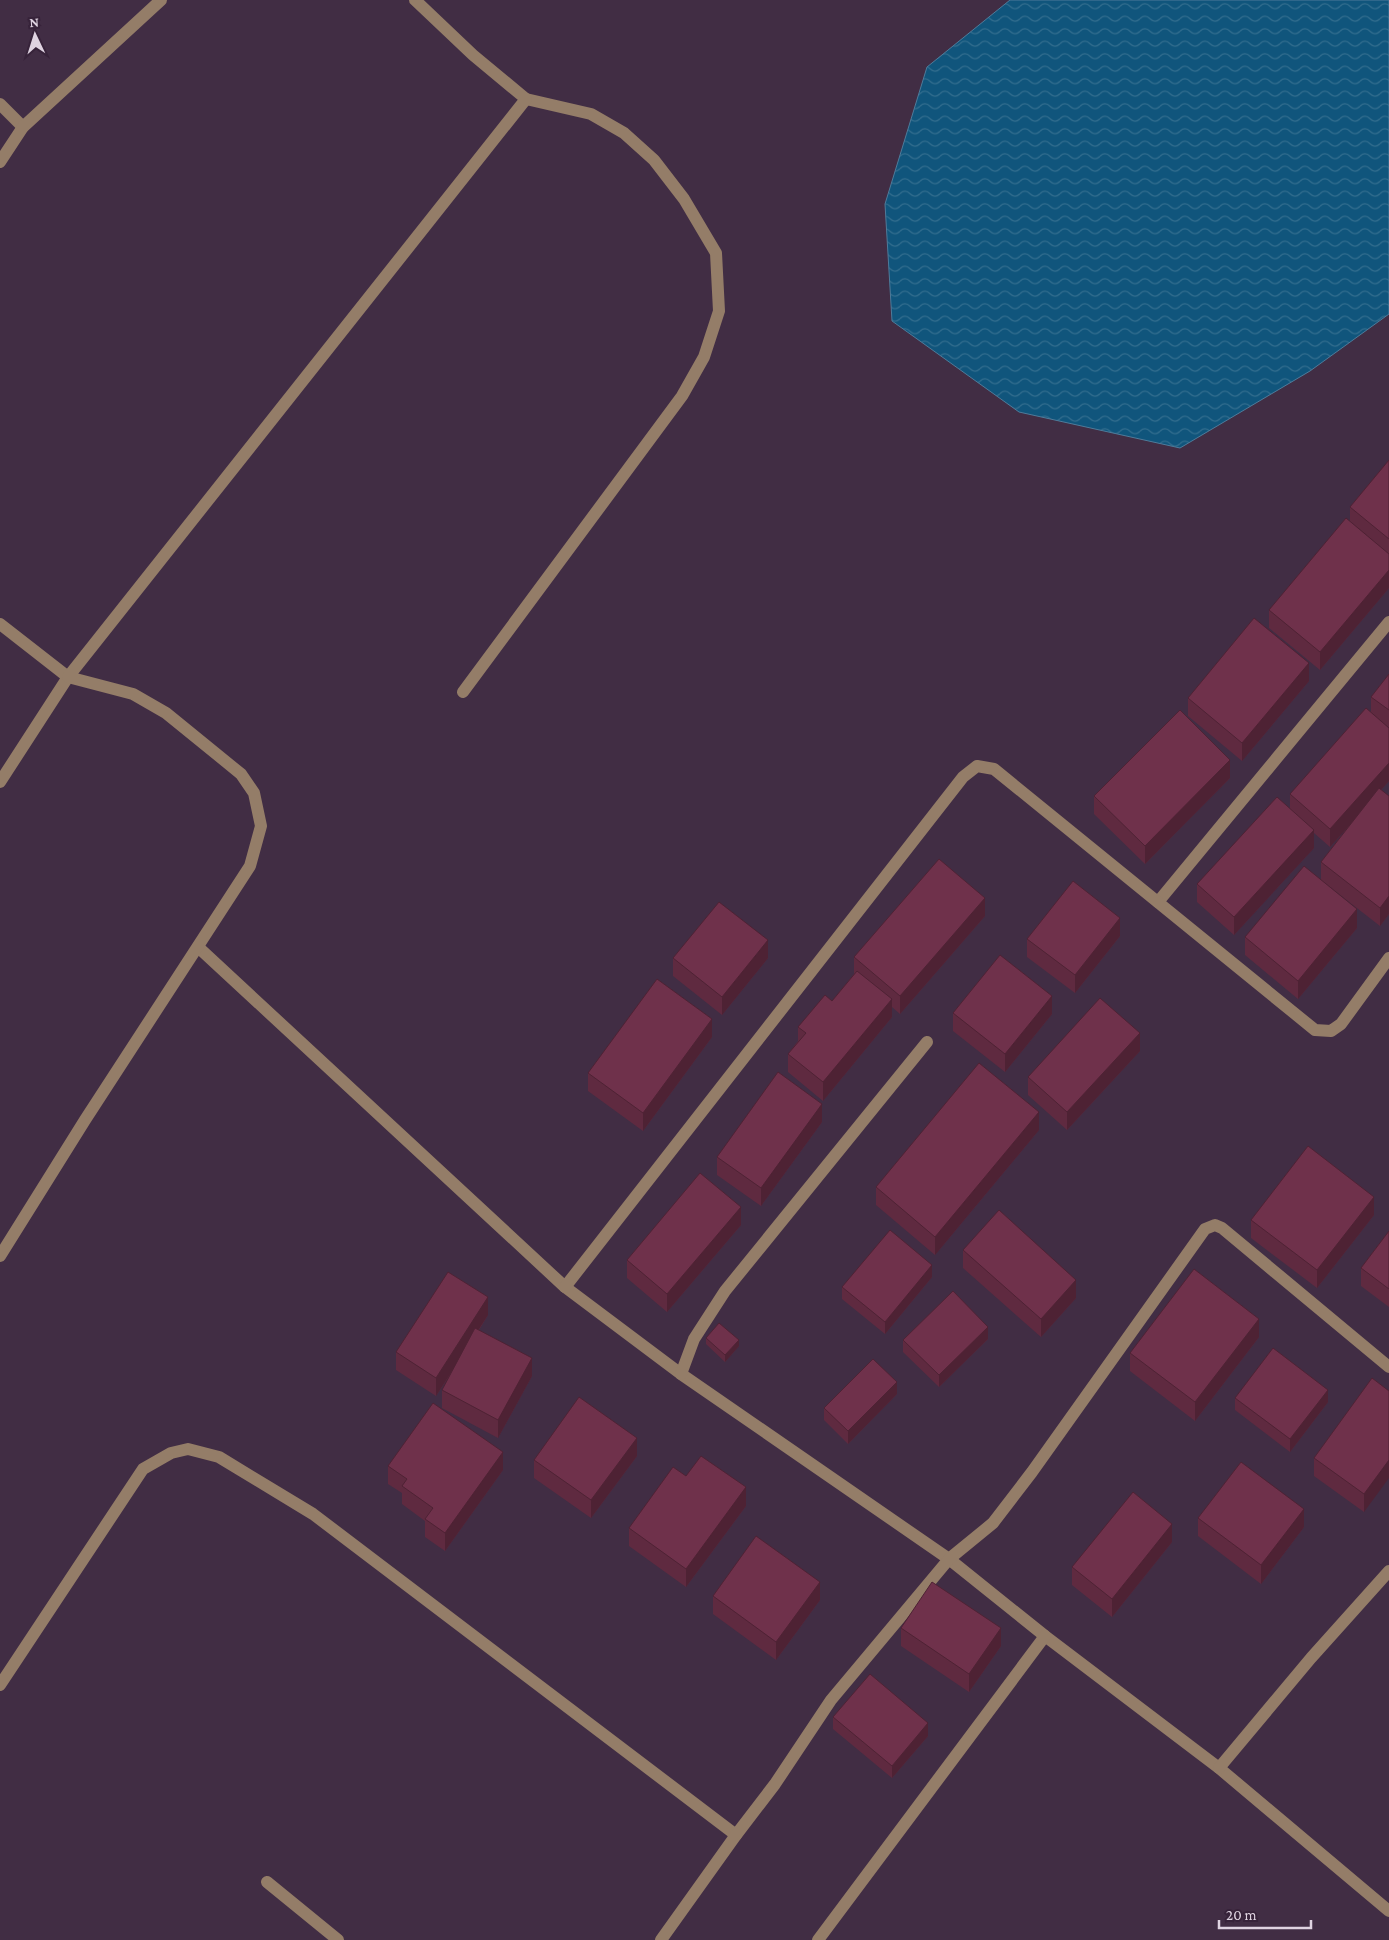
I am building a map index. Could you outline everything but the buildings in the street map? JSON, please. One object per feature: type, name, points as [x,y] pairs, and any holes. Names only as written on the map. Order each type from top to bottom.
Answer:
[{"type":"street","points":[[0,162],[23,127],[161,0]]},
{"type":"street","points":[[415,0],[473,55],[526,99],[591,114],[624,133],[654,160],[684,199],[716,253],[719,311],[704,357],[682,396],[463,692]]},
{"type":"street","points":[[0,782],[68,677],[526,99]]},
{"type":"street","points":[[0,104],[23,127]]},
{"type":"street","points":[[1158,902],[1389,622]]},
{"type":"street","points":[[0,624],[68,677],[133,694],[166,713],[241,774],[254,793],[261,826],[250,866],[85,1120],[0,1256]]},
{"type":"street","points":[[565,1287],[963,777],[977,766],[994,769],[1315,1030],[1331,1031],[1341,1024],[1389,958]]},
{"type":"street","points":[[198,947],[565,1287],[681,1374],[950,1559],[1045,1636],[1219,1768],[1389,1911]]},
{"type":"street","points":[[681,1374],[694,1339],[725,1291],[927,1042]]},
{"type":"street","points":[[661,1940],[775,1784],[831,1700],[950,1559],[993,1523],[1032,1472],[1205,1229],[1215,1225],[1222,1228],[1389,1367]]},
{"type":"street","points":[[0,1685],[143,1469],[172,1453],[188,1449],[219,1457],[313,1514],[736,1835]]},
{"type":"street","points":[[1219,1768],[1311,1658],[1389,1570]]},
{"type":"street","points":[[818,1940],[1045,1636]]},
{"type":"street","points":[[267,1882],[338,1940]]},
{"type":"water","points":[[1010,0],[1389,0],[1389,314],[1310,371],[1180,448],[1019,412],[892,321],[885,204],[927,67]]}]
